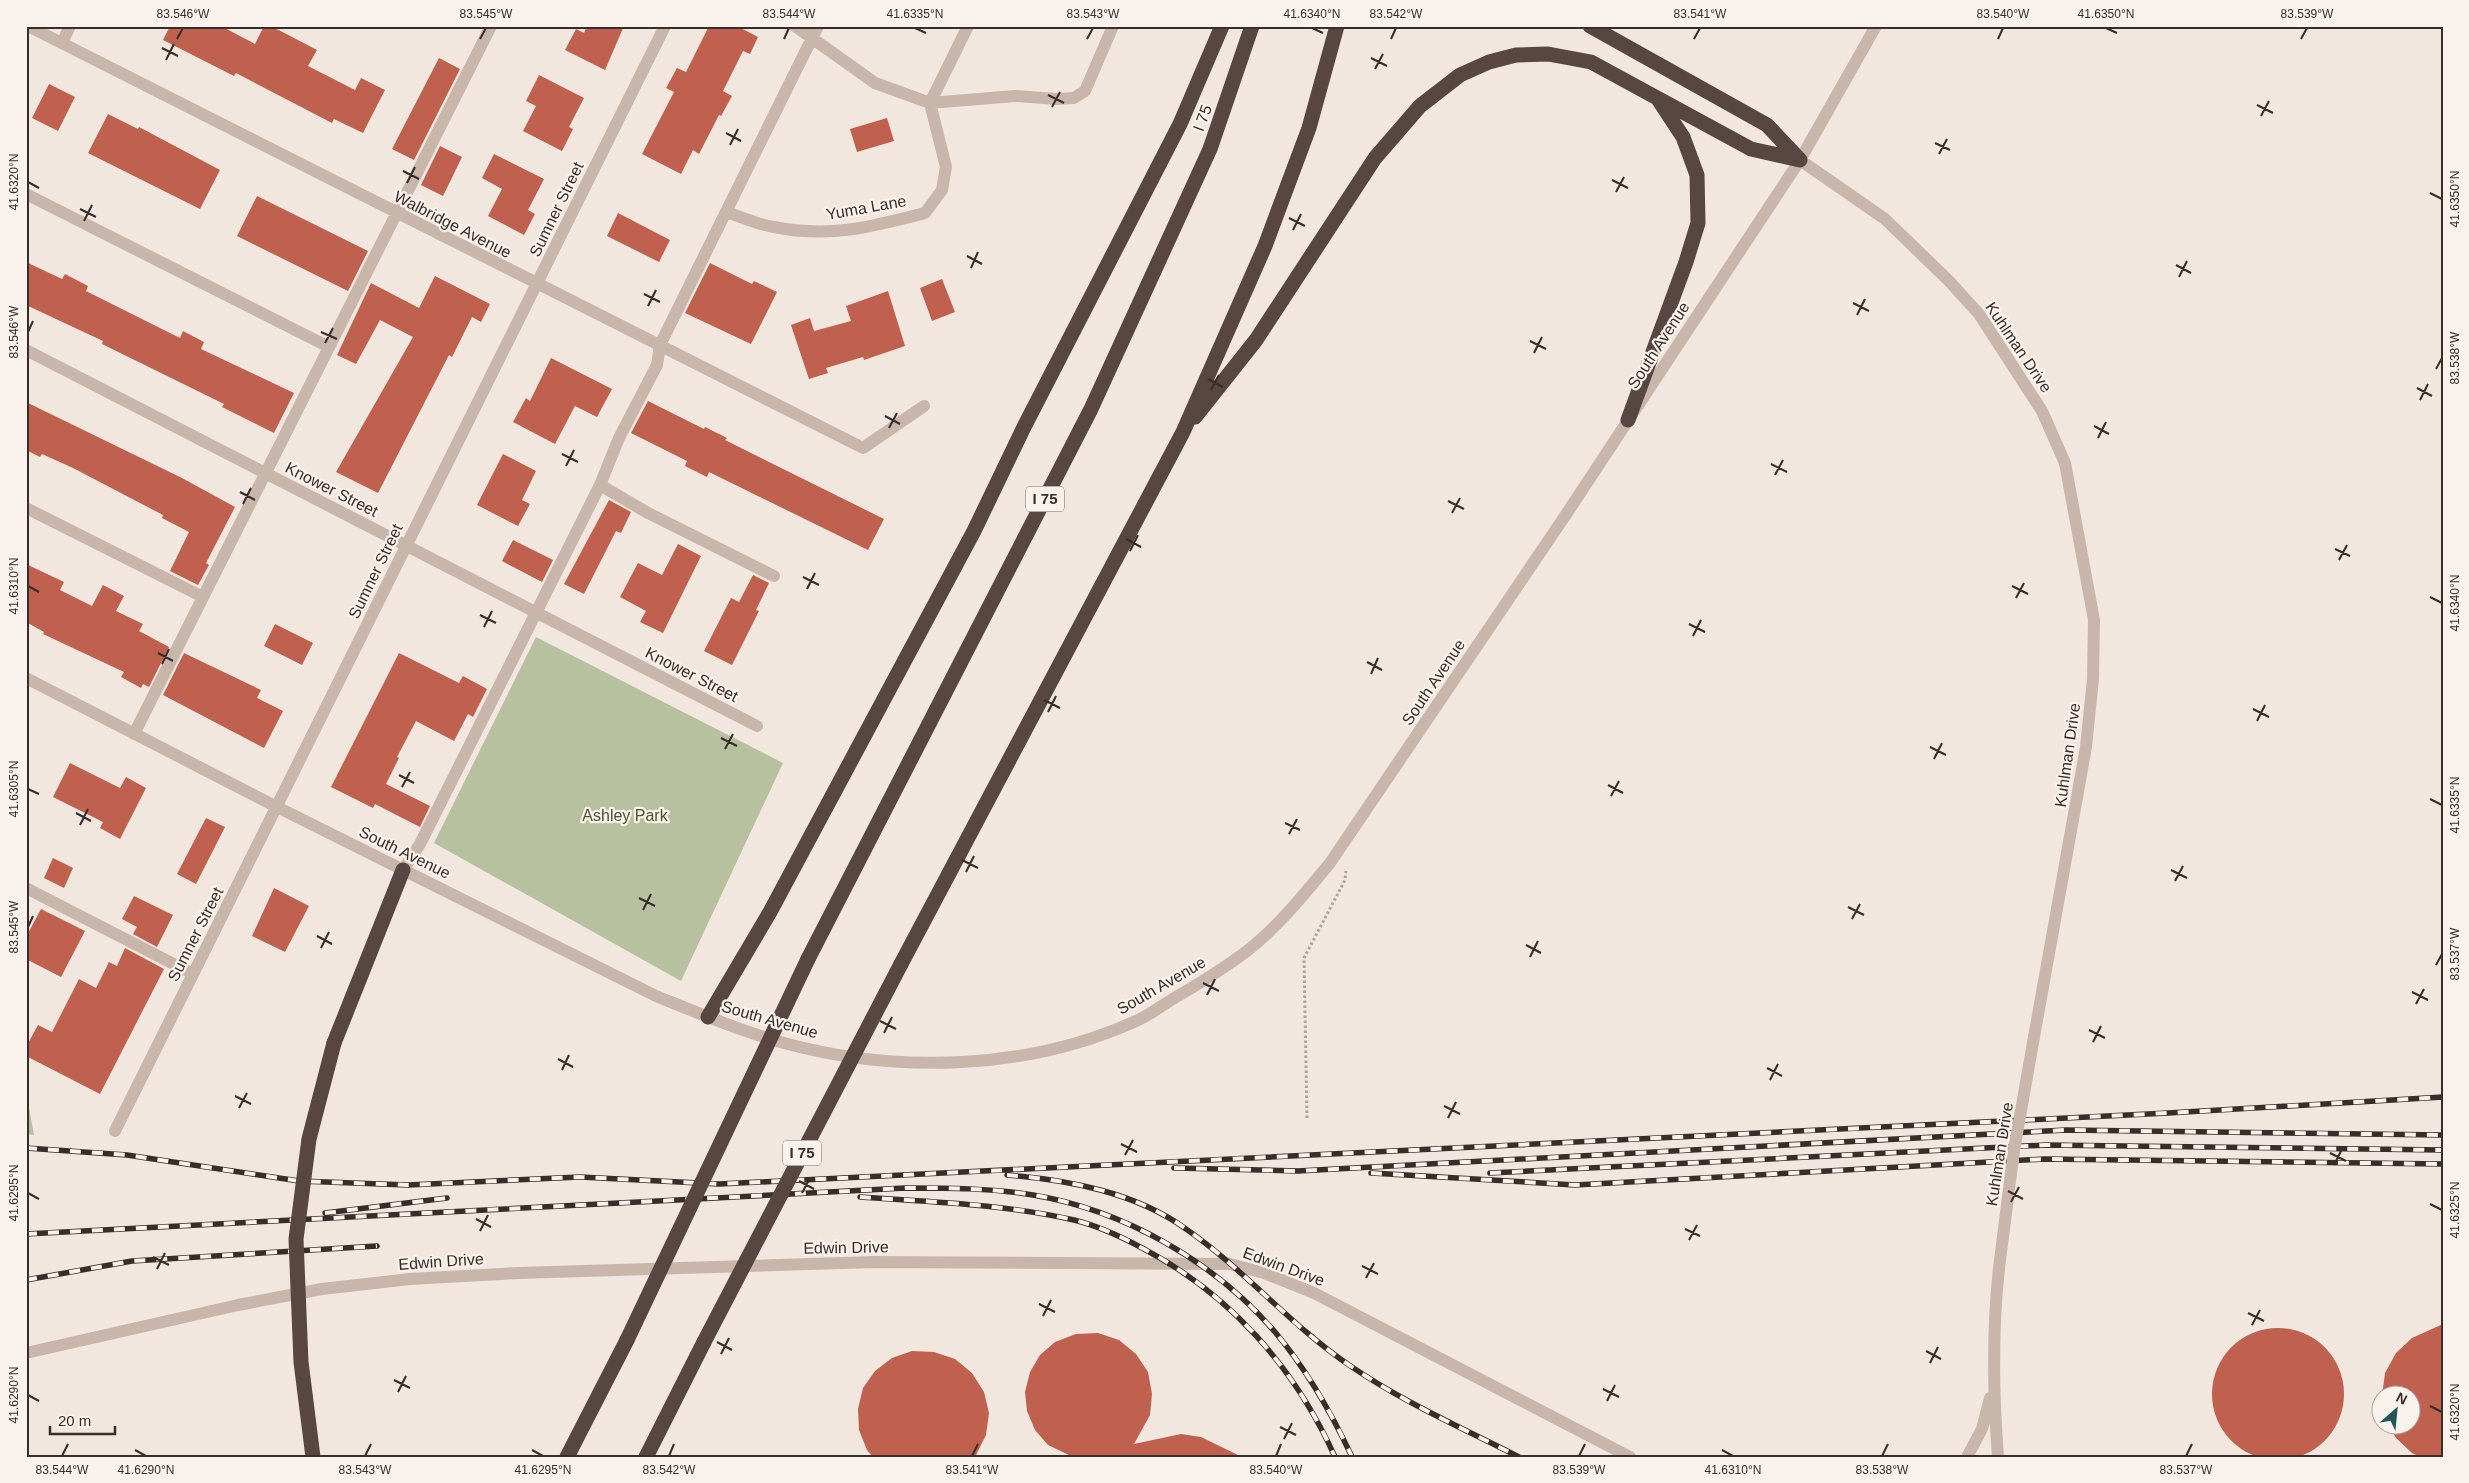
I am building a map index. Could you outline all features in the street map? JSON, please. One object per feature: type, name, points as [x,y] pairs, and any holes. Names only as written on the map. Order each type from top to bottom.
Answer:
[{"type":"highway","points":[[708,1017],[770,912],[965,548],[1024,427],[1180,124],[1222,26]]},
{"type":"highway","name":"I 75","points":[[567,1457],[627,1340],[808,959],[1091,409],[1210,149],[1252,26]]},
{"type":"highway","name":"I 75","points":[[646,1457],[901,964],[1183,432],[1264,246],[1308,128],[1337,26]]},
{"type":"highway","points":[[1590,26],[1767,124],[1800,160]]},
{"type":"highway","points":[[1183,432],[1256,340],[1375,158],[1420,106],[1460,75],[1489,62],[1516,55],[1548,54],[1591,62],[1751,149],[1800,160]]},
{"type":"highway","points":[[1628,420],[1686,262],[1698,223],[1697,175],[1683,137],[1656,96]]},
{"type":"highway","points":[[312,1457],[301,1362],[296,1239],[309,1139],[334,1043],[404,870]]},
{"type":"street","name":"Walbridge Avenue","points":[[28,26],[537,285],[863,448],[924,406]]},
{"type":"street","points":[[62,43],[70,26]]},
{"type":"street","points":[[134,734],[491,26]]},
{"type":"street","name":"Sumner Street","points":[[115,1131],[665,26]]},
{"type":"street","points":[[795,26],[875,83],[930,103],[1015,96],[1074,98],[1085,91],[1113,26]]},
{"type":"street","points":[[404,870],[420,844],[600,485],[619,438],[657,365],[660,345],[818,26]]},
{"type":"street","points":[[930,103],[968,26]]},
{"type":"street","name":"South Avenue","points":[[26,678],[277,808],[656,996],[708,1017],[784,1043],[847,1056],[902,1062],[962,1062],[1045,1052],[1083,1041],[1137,1021],[1248,950],[1295,905],[1330,863],[1628,420],[1800,160],[1876,26]]},
{"type":"street","name":"Yuma Lane","points":[[726,212],[772,227],[805,232],[838,232],[869,227],[925,212],[942,190],[946,167],[930,103]]},
{"type":"street","name":"Kuhlman Drive","points":[[1800,160],[1885,219],[1949,281],[1979,314],[2042,411],[2065,463],[2094,620],[2093,679],[2086,747],[2014,1150],[1994,1310],[1993,1386],[1998,1457]]},
{"type":"street","points":[[26,194],[329,347]]},
{"type":"street","name":"Knower Street","points":[[26,350],[757,726]]},
{"type":"street","points":[[600,485],[648,513],[774,576]]},
{"type":"street","points":[[26,508],[203,598]]},
{"type":"street","points":[[26,888],[193,974]]},
{"type":"street","name":"Edwin Drive","points":[[26,1353],[238,1304],[322,1289],[410,1279],[528,1272],[875,1262],[1230,1264],[1264,1273],[1314,1293],[1630,1457]]},
{"type":"street","points":[[1967,1457],[1982,1429],[1993,1386]]},
{"type":"path","points":[[1307,1118],[1304,958],[1345,880],[1350,834]]},
{"type":"green space","name":"Ashley Park","points":[[536,637],[783,763],[681,981],[434,843]]},
{"type":"green space","points":[[27,1097],[34,1135],[26,1134]]},
{"type":"building","points":[[170,26],[221,26],[255,44],[264,26],[271,26],[317,50],[308,66],[355,90],[361,78],[385,90],[363,133],[334,119],[332,123],[236,73],[234,76],[163,40]]},
{"type":"building","points":[[587,26],[624,26],[605,70],[565,50],[576,29],[584,33]]},
{"type":"building","points":[[709,26],[737,26],[758,37],[750,54],[743,51],[723,91],[732,96],[721,116],[719,115],[699,154],[693,150],[681,174],[642,154],[674,92],[666,88],[677,68],[686,72]]},
{"type":"building","points":[[439,58],[460,69],[414,160],[392,149]]},
{"type":"building","points":[[539,75],[584,98],[569,127],[573,129],[562,151],[523,131],[536,106],[526,101]]},
{"type":"building","points":[[49,84],[75,97],[58,131],[32,118]]},
{"type":"building","points":[[108,114],[138,129],[139,127],[220,170],[200,209],[88,153]]},
{"type":"building","points":[[887,118],[894,141],[857,152],[850,129]]},
{"type":"building","points":[[440,146],[462,157],[443,196],[421,185]]},
{"type":"building","points":[[494,154],[544,179],[528,210],[535,214],[524,235],[488,216],[502,189],[482,178]]},
{"type":"building","points":[[257,196],[368,251],[348,291],[237,236]]},
{"type":"building","points":[[618,213],[670,240],[659,262],[607,236]]},
{"type":"building","points":[[26,262],[62,279],[65,274],[88,286],[86,291],[180,338],[183,331],[204,342],[201,349],[294,393],[274,433],[222,407],[224,404],[102,344],[103,341],[26,305]]},
{"type":"building","points":[[710,263],[752,284],[754,281],[777,292],[751,344],[685,313]]},
{"type":"building","points":[[435,276],[490,304],[481,322],[472,317],[452,357],[449,355],[378,493],[336,472],[413,337],[380,320],[356,364],[337,355],[371,283],[419,308]]},
{"type":"building","points":[[942,279],[955,312],[932,321],[920,288]]},
{"type":"building","points":[[888,291],[905,346],[864,360],[863,357],[826,368],[828,373],[809,379],[791,325],[810,318],[814,331],[851,321],[846,306]]},
{"type":"building","points":[[551,358],[612,389],[597,417],[575,406],[555,444],[513,422],[526,398],[530,401]]},
{"type":"building","points":[[648,401],[704,429],[705,427],[727,438],[725,440],[884,519],[868,550],[709,472],[707,477],[685,466],[687,461],[631,433]]},
{"type":"building","points":[[26,402],[182,478],[235,507],[206,563],[209,565],[198,585],[170,571],[189,532],[162,518],[163,515],[73,468],[42,454],[40,457],[26,450]]},
{"type":"building","points":[[503,454],[536,471],[522,500],[530,504],[518,526],[477,505]]},
{"type":"building","points":[[609,500],[631,512],[621,533],[616,531],[584,594],[564,584]]},
{"type":"building","points":[[513,540],[553,560],[542,582],[502,561]]},
{"type":"building","points":[[678,544],[701,556],[663,633],[640,622],[646,611],[620,597],[638,563],[662,575]]},
{"type":"building","points":[[26,564],[64,582],[60,590],[92,606],[103,585],[124,596],[116,611],[143,624],[139,631],[169,647],[149,687],[143,684],[141,688],[121,677],[124,672],[43,634],[44,632],[26,622]]},
{"type":"building","points":[[753,575],[769,583],[756,610],[759,611],[732,665],[704,651],[731,598],[739,602]]},
{"type":"building","points":[[275,624],[313,643],[302,665],[264,646]]},
{"type":"building","points":[[184,653],[261,690],[257,698],[283,711],[264,748],[163,695]]},
{"type":"building","points":[[399,653],[459,683],[463,676],[487,689],[473,717],[468,714],[454,741],[416,721],[397,757],[399,758],[386,784],[430,806],[420,827],[375,804],[373,808],[331,787]]},
{"type":"building","points":[[70,763],[120,788],[126,777],[146,788],[120,839],[100,828],[103,822],[53,797]]},
{"type":"building","points":[[206,818],[225,827],[196,884],[177,874]]},
{"type":"building","points":[[53,858],[73,868],[64,888],[44,878]]},
{"type":"building","points":[[274,888],[309,906],[285,952],[252,936]]},
{"type":"building","points":[[134,896],[173,915],[157,947],[133,934],[137,927],[122,919]]},
{"type":"building","points":[[41,909],[85,931],[61,977],[26,959],[26,937]]},
{"type":"building","points":[[125,948],[164,969],[100,1094],[26,1056],[26,1047],[38,1025],[52,1032],[79,979],[96,988],[109,962],[117,966]]},
{"type":"building","points":[[2443,1324],[2443,1457],[2420,1457],[2412,1453],[2395,1436],[2422,1436],[2422,1386],[2383,1386],[2385,1373],[2396,1353],[2412,1338]]},
{"type":"building","points":[[2278,1328],[2291,1329],[2303,1333],[2325,1347],[2339,1369],[2343,1381],[2343,1407],[2339,1419],[2325,1441],[2303,1455],[2291,1459],[2278,1460],[2265,1459],[2253,1455],[2231,1441],[2217,1419],[2213,1407],[2212,1394],[2213,1381],[2217,1369],[2231,1347],[2253,1333],[2265,1329]]},
{"type":"building","points":[[1098,1333],[1119,1340],[1136,1354],[1148,1372],[1152,1394],[1150,1415],[1134,1444],[1181,1434],[1201,1437],[1242,1457],[1073,1457],[1048,1445],[1035,1430],[1027,1411],[1025,1392],[1030,1372],[1040,1355],[1055,1342],[1076,1334]]},
{"type":"building","points":[[912,1351],[934,1352],[955,1359],[972,1373],[984,1392],[989,1413],[986,1435],[975,1457],[873,1457],[867,1450],[859,1430],[858,1409],[863,1388],[875,1371],[892,1358]]},
{"type":"railway","points":[[26,1148],[127,1155],[299,1181],[408,1185],[580,1177],[719,1184],[2168,1113],[2443,1097]]},
{"type":"railway","points":[[1174,1168],[1298,1171],[2066,1130],[2443,1135]]},
{"type":"railway","points":[[1490,1173],[2046,1145],[2443,1150]]},
{"type":"railway","points":[[1371,1173],[1575,1185],[2044,1159],[2443,1164]]},
{"type":"railway","points":[[1007,1175],[1054,1180],[1100,1190],[1123,1197],[1166,1216],[1228,1262],[1307,1332],[1349,1365],[1411,1402],[1519,1457]]},
{"type":"railway","points":[[26,1234],[905,1188],[953,1188],[1033,1195],[1067,1202],[1134,1226],[1166,1243],[1225,1283],[1275,1332],[1298,1361],[1327,1408],[1352,1457]]},
{"type":"railway","points":[[860,1197],[967,1204],[1021,1210],[1092,1225],[1144,1249],[1176,1267],[1205,1288],[1257,1337],[1301,1393],[1335,1457]]},
{"type":"railway","points":[[325,1213],[447,1198]]},
{"type":"railway","points":[[26,1280],[132,1261],[377,1246]]}]
